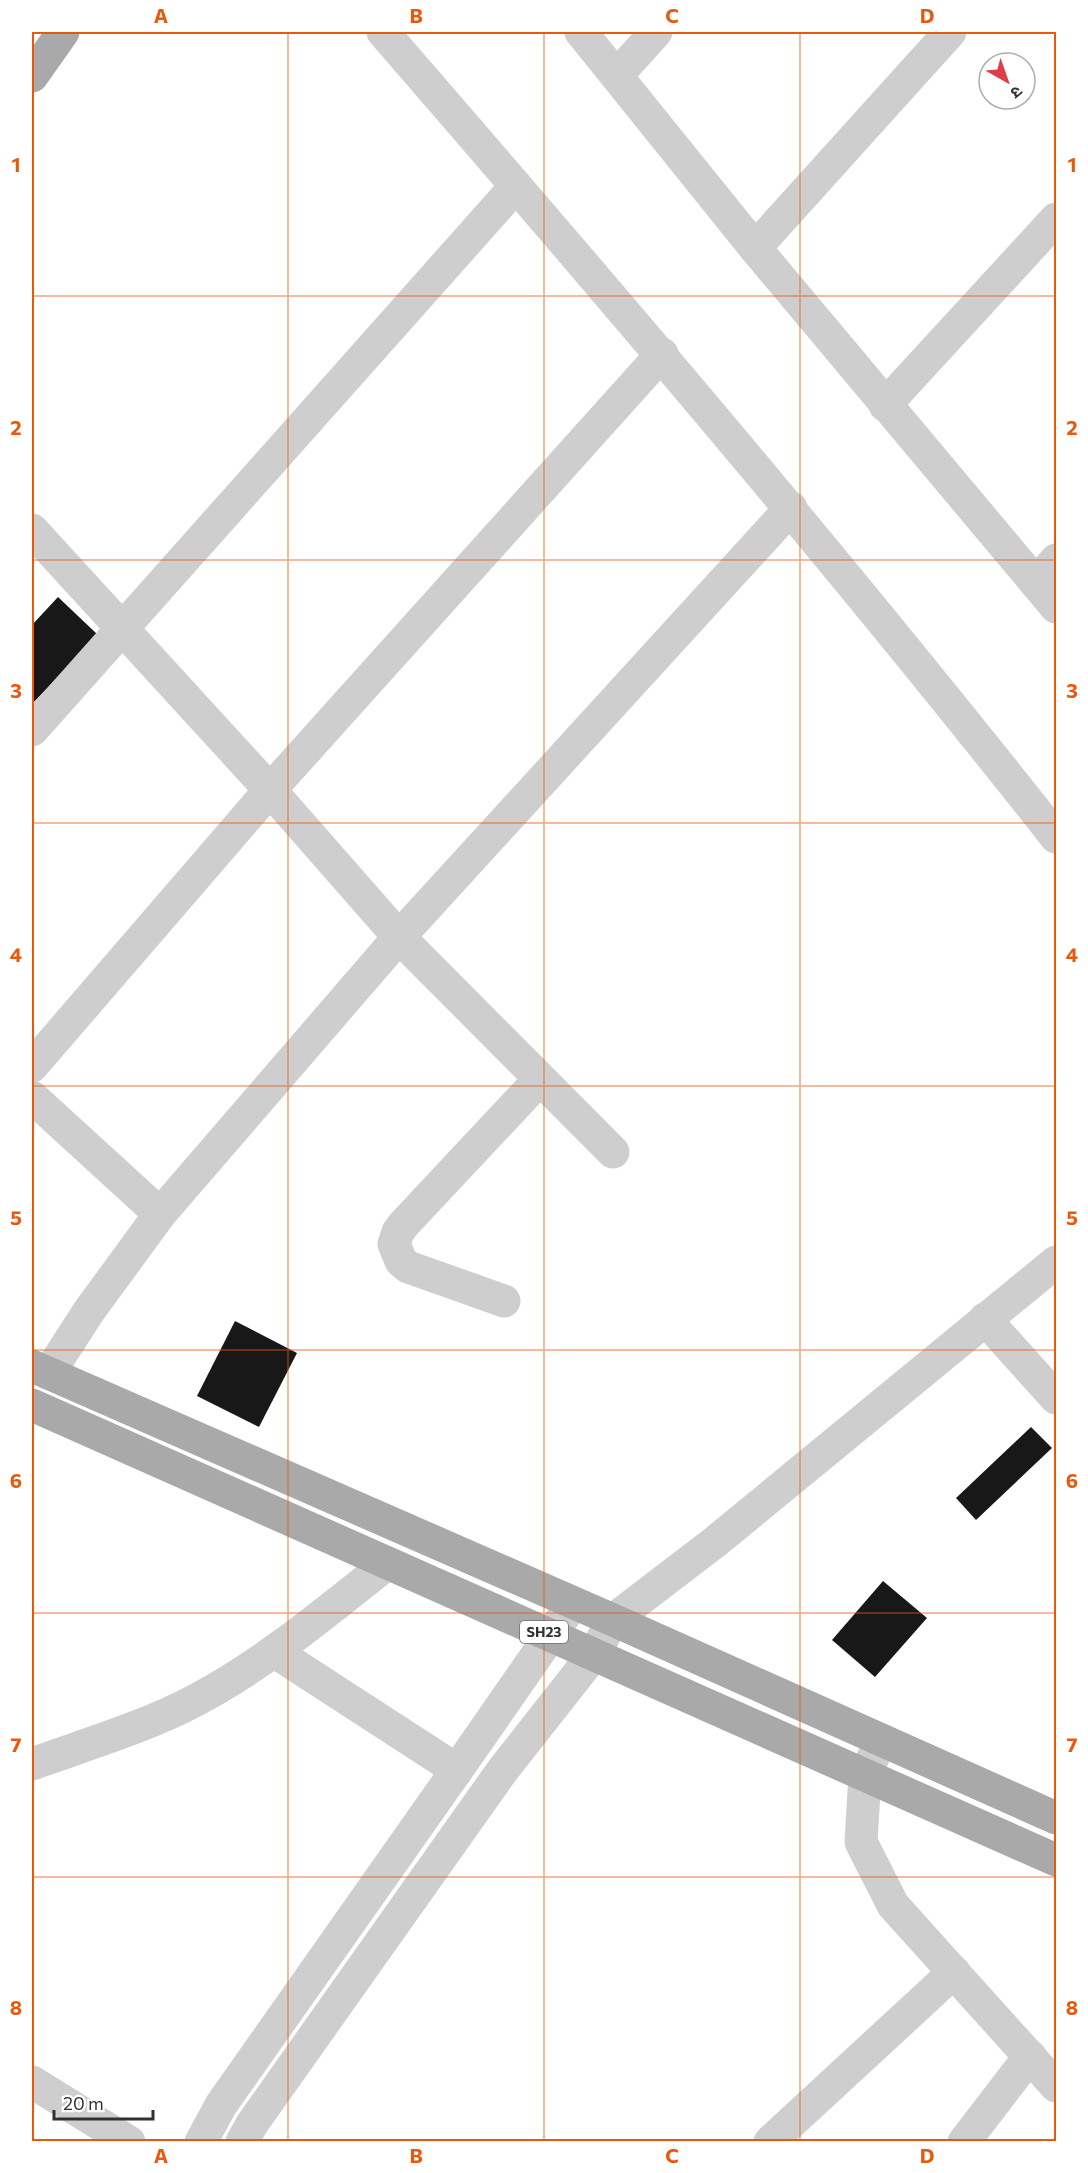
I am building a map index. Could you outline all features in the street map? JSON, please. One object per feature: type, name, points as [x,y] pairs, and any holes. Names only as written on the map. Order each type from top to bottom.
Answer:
[{"type":"main road","points":[[32,75],[63,32]]},
{"type":"main road","points":[[40,1369],[613,1620],[1056,1818]]},
{"type":"main road","name":"SH23","points":[[32,1405],[1056,1860]]},
{"type":"street","points":[[383,32],[662,354],[790,508],[1056,837]]},
{"type":"street","points":[[581,32],[885,405],[1046,572],[1056,607]]},
{"type":"street","points":[[617,75],[656,32]]},
{"type":"street","points":[[755,248],[950,32]]},
{"type":"street","points":[[32,730],[516,186]]},
{"type":"street","points":[[885,405],[1056,219]]},
{"type":"street","points":[[32,1066],[270,790],[662,354]]},
{"type":"street","points":[[40,1369],[89,1311],[160,1214],[399,937],[790,508]]},
{"type":"street","points":[[32,530],[270,790],[399,937],[613,1152]]},
{"type":"street","points":[[504,1301],[408,1267],[400,1261],[394,1245],[398,1232],[404,1224],[540,1079]]},
{"type":"street","points":[[32,1097],[160,1214]]},
{"type":"street","points":[[242,2142],[252,2124],[502,1771],[594,1654],[613,1620],[715,1542],[1056,1262]]},
{"type":"street","points":[[985,1319],[1056,1398]]},
{"type":"street","points":[[32,1764],[156,1719],[198,1699],[275,1652],[388,1563]]},
{"type":"street","points":[[201,2142],[221,2105],[573,1603]]},
{"type":"street","points":[[275,1652],[457,1770]]},
{"type":"street","points":[[881,1740],[865,1775],[861,1842],[893,1905],[1056,2086]]},
{"type":"street","points":[[770,2142],[954,1972]]},
{"type":"street","points":[[964,2142],[1030,2056]]},
{"type":"street","points":[[32,2082],[129,2142]]},
{"type":"building","points":[[58,597],[98,635],[32,704],[32,625]]},
{"type":"building","points":[[235,1321],[297,1353],[259,1427],[197,1396]]},
{"type":"building","points":[[1031,1427],[1052,1448],[976,1520],[956,1498]]},
{"type":"building","points":[[883,1581],[927,1618],[875,1677],[832,1640]]}]
